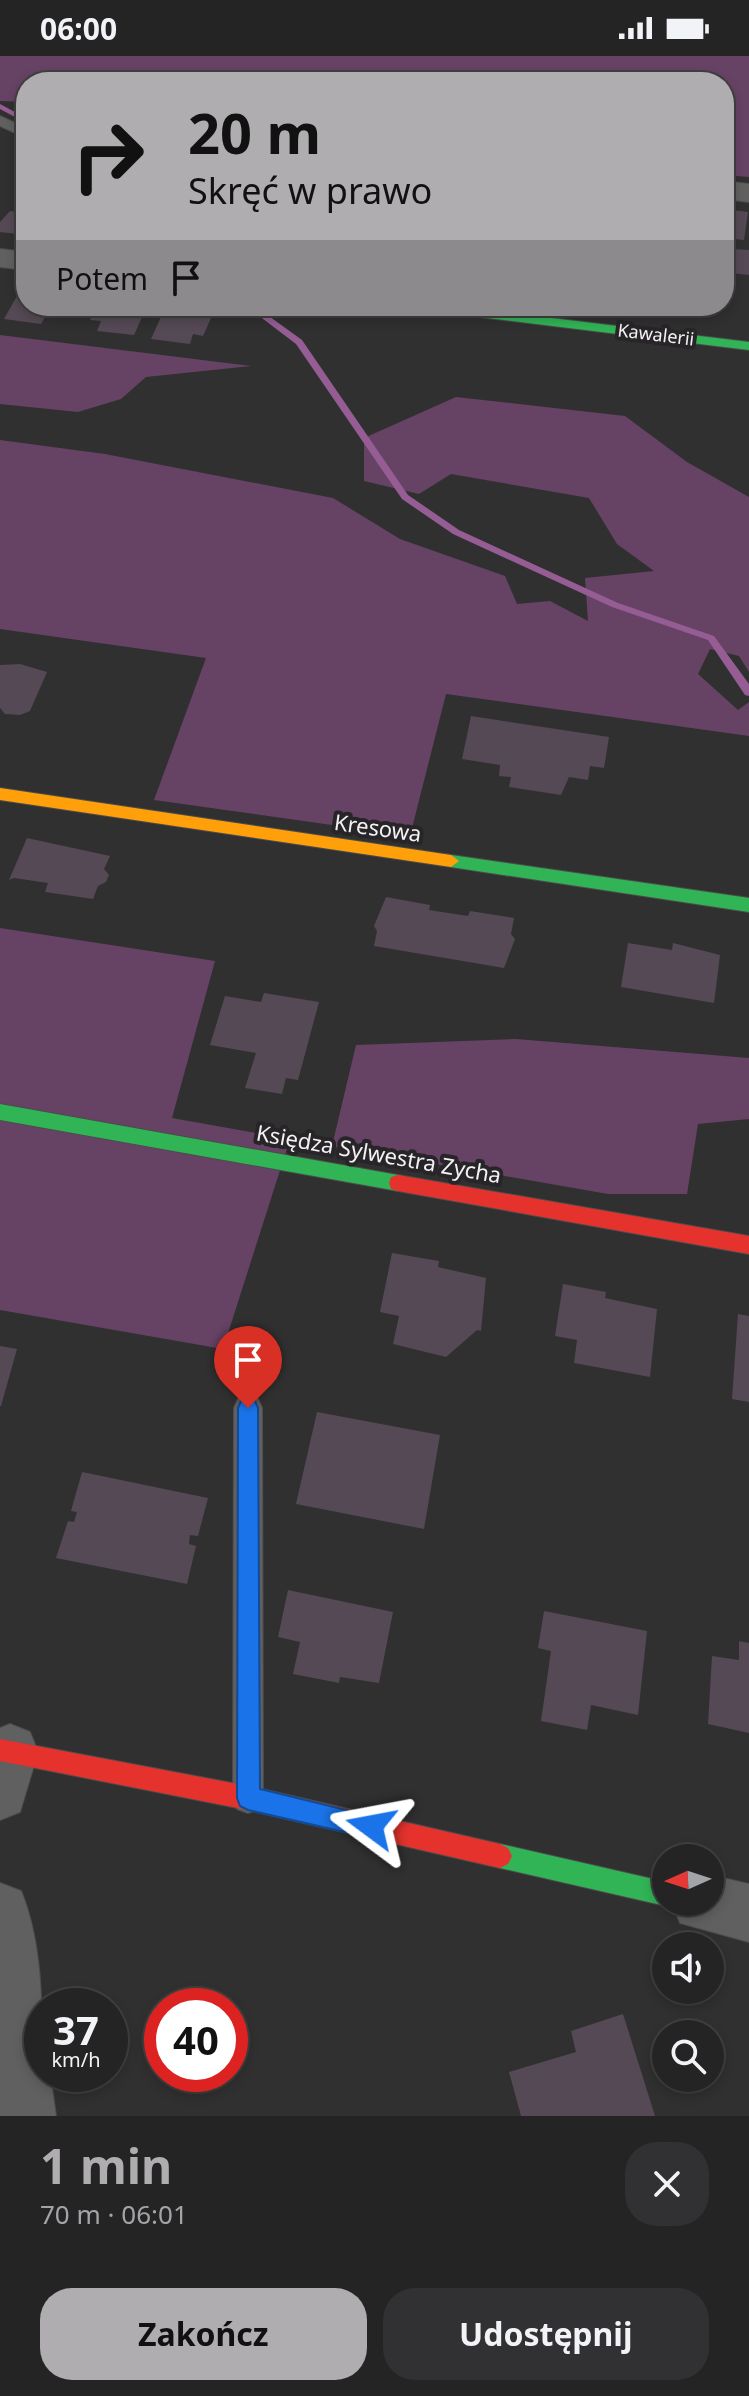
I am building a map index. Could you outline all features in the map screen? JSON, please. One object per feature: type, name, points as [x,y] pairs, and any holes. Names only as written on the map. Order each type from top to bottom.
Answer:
[{"type":"street","name":"Kawalerii","points":[[503,316],[749,346]]},
{"type":"street","name":"Kresowa","points":[[0,794],[749,905]]},
{"type":"street","name":"Księdza Sylwestra Zycha","points":[[0,1112],[749,1245]]},
{"type":"street","points":[[3,1765],[248,1798],[652,1891]]},
{"type":"street","points":[[724,1907],[749,1913]]},
{"type":"street","points":[[0,1912],[25,2116]]},
{"type":"lane","points":[[248,1408],[248,1798]]},
{"type":"shaded area","points":[[0,56],[749,56],[749,177],[734,176],[734,72],[16,72],[16,102],[0,101]]},
{"type":"shaded area","points":[[0,335],[251,366],[146,377],[121,399],[78,412],[0,404]]},
{"type":"shaded area","points":[[456,397],[625,416],[687,462],[749,497],[749,672],[739,656],[710,649],[698,674],[738,710],[749,702],[749,736],[446,694],[410,836],[154,800],[206,658],[0,629],[0,440],[105,454],[333,498],[400,539],[505,576],[517,604],[550,601],[588,621],[585,578],[654,571],[617,544],[589,498],[451,474],[419,494],[364,481],[364,438]]},
{"type":"shaded area","points":[[0,928],[215,961],[172,1118],[290,1139],[223,1349],[0,1310]]},
{"type":"shaded area","points":[[516,1039],[749,1058],[749,1119],[698,1124],[687,1194],[608,1194],[332,1146],[356,1045]]},
{"type":"building","points":[[734,210],[748,212],[744,240],[734,239]]},
{"type":"building","points":[[10,211],[16,212],[16,234],[0,232],[0,222]]},
{"type":"building","points":[[734,249],[749,250],[749,275],[734,273]]},
{"type":"building","points":[[16,298],[16,316],[45,316],[41,324],[4,319]]},
{"type":"building","points":[[92,316],[143,316],[134,335],[97,331],[101,321],[90,320]]},
{"type":"building","points":[[161,316],[211,318],[203,336],[193,334],[190,344],[151,339]]},
{"type":"building","points":[[20,664],[47,672],[30,711],[20,715],[5,714],[0,708],[0,665]]},
{"type":"building","points":[[471,716],[609,737],[604,768],[590,766],[588,780],[569,777],[561,795],[509,787],[511,777],[499,776],[500,765],[462,759]]},
{"type":"building","points":[[27,838],[110,856],[104,869],[109,875],[106,882],[98,886],[93,899],[45,892],[48,883],[9,880]]},
{"type":"building","points":[[386,897],[430,905],[429,910],[468,916],[470,911],[514,918],[511,934],[515,939],[504,968],[374,946],[377,931],[374,926]]},
{"type":"building","points":[[628,943],[672,950],[673,943],[720,955],[714,1003],[621,987]]},
{"type":"building","points":[[264,993],[319,1002],[298,1080],[286,1078],[282,1094],[245,1088],[256,1053],[210,1045],[225,996],[261,1002]]},
{"type":"building","points":[[392,1253],[439,1261],[438,1267],[486,1278],[481,1331],[477,1330],[446,1357],[393,1344],[399,1316],[380,1312]]},
{"type":"building","points":[[563,1284],[606,1292],[605,1298],[657,1309],[650,1377],[574,1363],[577,1340],[555,1336]]},
{"type":"building","points":[[738,1314],[749,1316],[749,1402],[732,1399]]},
{"type":"building","points":[[0,1346],[17,1349],[1,1406],[0,1406]]},
{"type":"building","points":[[317,1412],[440,1435],[424,1529],[296,1504]]},
{"type":"building","points":[[82,1472],[208,1498],[198,1536],[190,1535],[189,1544],[196,1546],[187,1584],[56,1558],[68,1521],[74,1522],[77,1512],[71,1511]]},
{"type":"building","points":[[288,1590],[393,1612],[379,1683],[340,1677],[339,1683],[293,1674],[300,1642],[278,1637]]},
{"type":"building","points":[[544,1611],[647,1631],[638,1715],[591,1705],[587,1730],[541,1721],[551,1651],[538,1648]]},
{"type":"building","points":[[739,1641],[749,1643],[749,1733],[708,1724],[712,1656],[739,1660]]},
{"type":"building","points":[[623,2014],[655,2116],[521,2116],[509,2072],[576,2052],[571,2031]]},
{"type":"waterway","points":[[0,106],[16,115]]},
{"type":"waterway","points":[[264,316],[299,342],[405,497],[456,532],[615,605],[711,638],[749,692]]},
{"type":"traffic: fast","points":[[503,316],[749,346]]},
{"type":"traffic: fast","points":[[451,861],[749,905]]},
{"type":"traffic: fast","points":[[0,1112],[398,1183]]},
{"type":"traffic: fast","points":[[500,1856],[652,1891]]},
{"type":"traffic: slow","points":[[0,794],[451,861]]},
{"type":"traffic: jam","points":[[398,1183],[749,1245]]},
{"type":"traffic: jam","points":[[0,1750],[248,1798],[500,1856]]},
{"type":"route","points":[[248,1408],[248,1798],[371,1826]]}]
